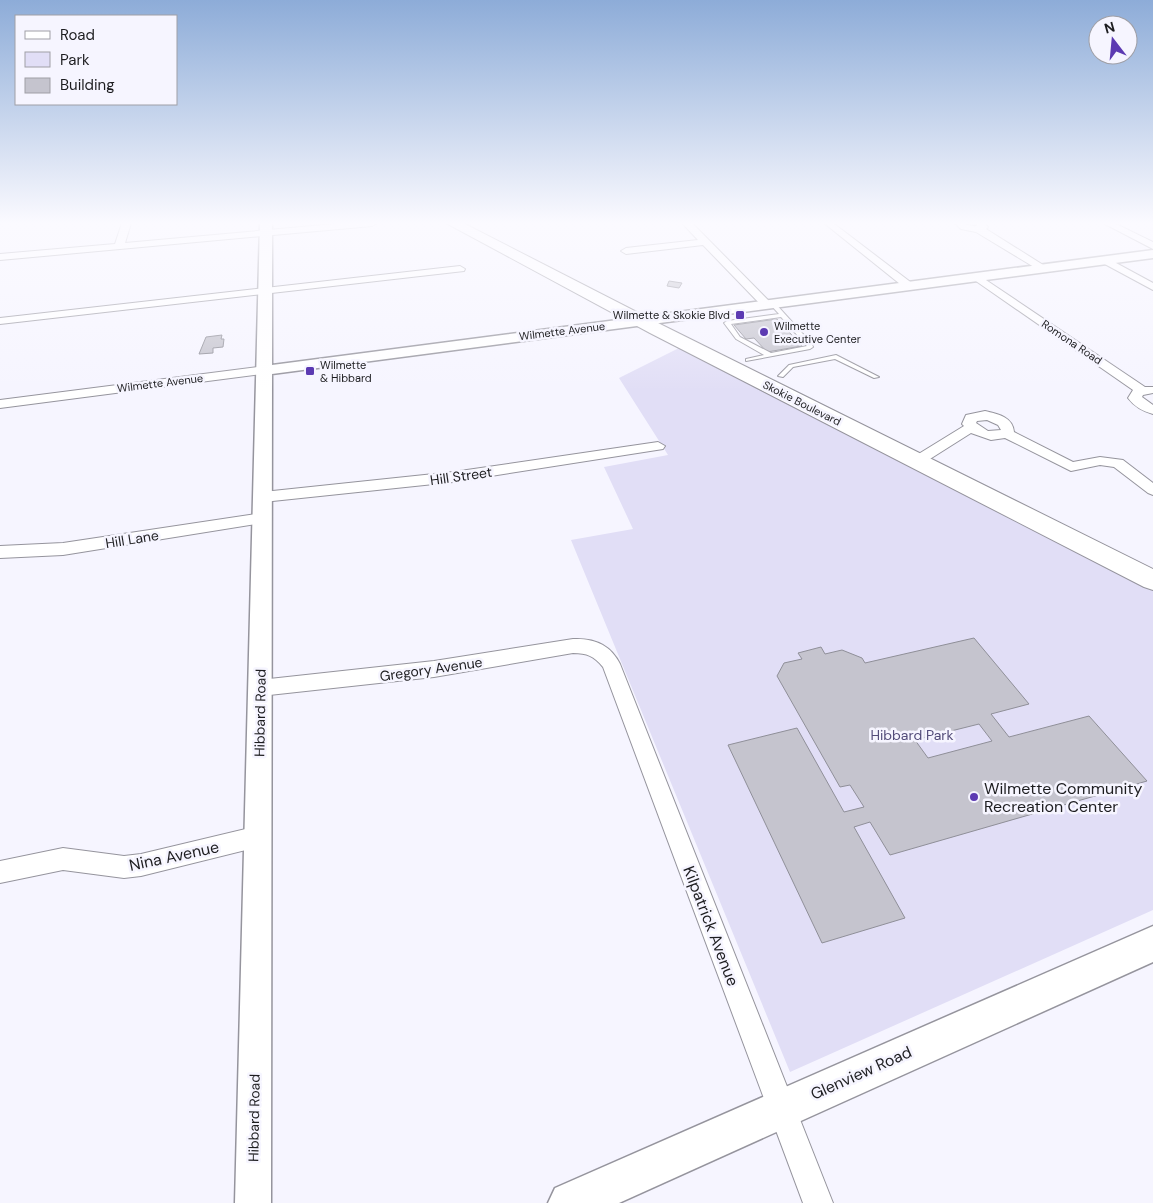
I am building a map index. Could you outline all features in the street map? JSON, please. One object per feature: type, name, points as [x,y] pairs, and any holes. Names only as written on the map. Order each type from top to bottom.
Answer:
[{"type":"main road","name":"Skokie Boulevard","points":[[561,279],[640,321],[925,456],[1153,561]]},
{"type":"main road","name":"Skokie Boulevard","points":[[584,279],[781,376],[1153,580]]},
{"type":"main road","name":"Glenview Road","points":[[570,1203],[1153,944]]},
{"type":"street","name":"Hibbard Road","points":[[253,1203],[265,279]]},
{"type":"street","points":[[0,321],[375,279]]},
{"type":"street","points":[[744,279],[769,304]]},
{"type":"street","points":[[900,279],[909,286]]},
{"type":"street","name":"Wilmette Avenue","points":[[0,404],[960,279]]},
{"type":"street","name":"Romona Road","points":[[979,279],[1148,391]]},
{"type":"street","points":[[1139,279],[1153,287]]},
{"type":"street","name":"Romona Road","points":[[1148,391],[1136,395],[1136,398],[1142,405],[1153,410]]},
{"type":"street","points":[[1006,433],[1008,427],[1006,424],[991,416],[979,415],[971,418],[969,421],[972,427],[989,435],[1006,433],[1071,467],[1100,461],[1118,463],[1153,490]]},
{"type":"street","points":[[925,456],[972,427]]},
{"type":"street","name":"Hill Street","points":[[263,508],[658,446]]},
{"type":"street","name":"Hill Lane","points":[[0,552],[99,544],[263,508]]},
{"type":"street","name":"Gregory Avenue","points":[[260,688],[434,669],[573,646],[593,647],[600,651]]},
{"type":"street","name":"Kilpatrick Avenue","points":[[600,651],[611,664],[818,1203]]},
{"type":"street","name":"Nina Avenue","points":[[0,872],[63,859],[124,867],[141,865],[258,837]]},
{"type":"lane","points":[[748,360],[810,347],[783,315],[769,304]]},
{"type":"lane","points":[[769,355],[738,338],[728,323],[783,315]]},
{"type":"lane","points":[[781,376],[791,366],[836,357],[876,377]]},
{"type":"green space","name":"Hibbard Park","points":[[681,347],[1153,587],[1153,910],[790,1072],[571,540],[633,529],[604,467],[668,455],[619,378]]},
{"type":"building","points":[[669,281],[682,283],[679,288],[667,286]]},
{"type":"building","name":"Wilmette Executive Center","points":[[777,319],[802,346],[767,352],[754,338],[746,339],[734,325]]},
{"type":"building","points":[[222,335],[221,339],[224,339],[223,347],[213,348],[213,353],[199,354],[206,337]]},
{"type":"building","name":"Wilmette Community Recreation Center","points":[[974,638],[1029,704],[991,714],[1009,737],[1089,716],[1147,781],[890,855],[870,822],[854,827],[905,918],[822,943],[728,745],[797,728],[844,812],[864,807],[850,785],[840,787],[777,676],[784,663],[802,659],[798,653],[821,647],[825,654],[842,650],[862,658],[865,663]],"holes":[[[979,724],[992,741],[928,758],[915,740]]]},
{"type":"place","name":"Wilmette & Skokie Blvd","points":[[740,315]]},
{"type":"place","name":"Wilmette Executive Center","points":[[764,332]]},
{"type":"place","name":"Wilmette & Hibbard","points":[[310,371]]},
{"type":"place","name":"Wilmette Community Recreation Center","points":[[974,797]]}]
